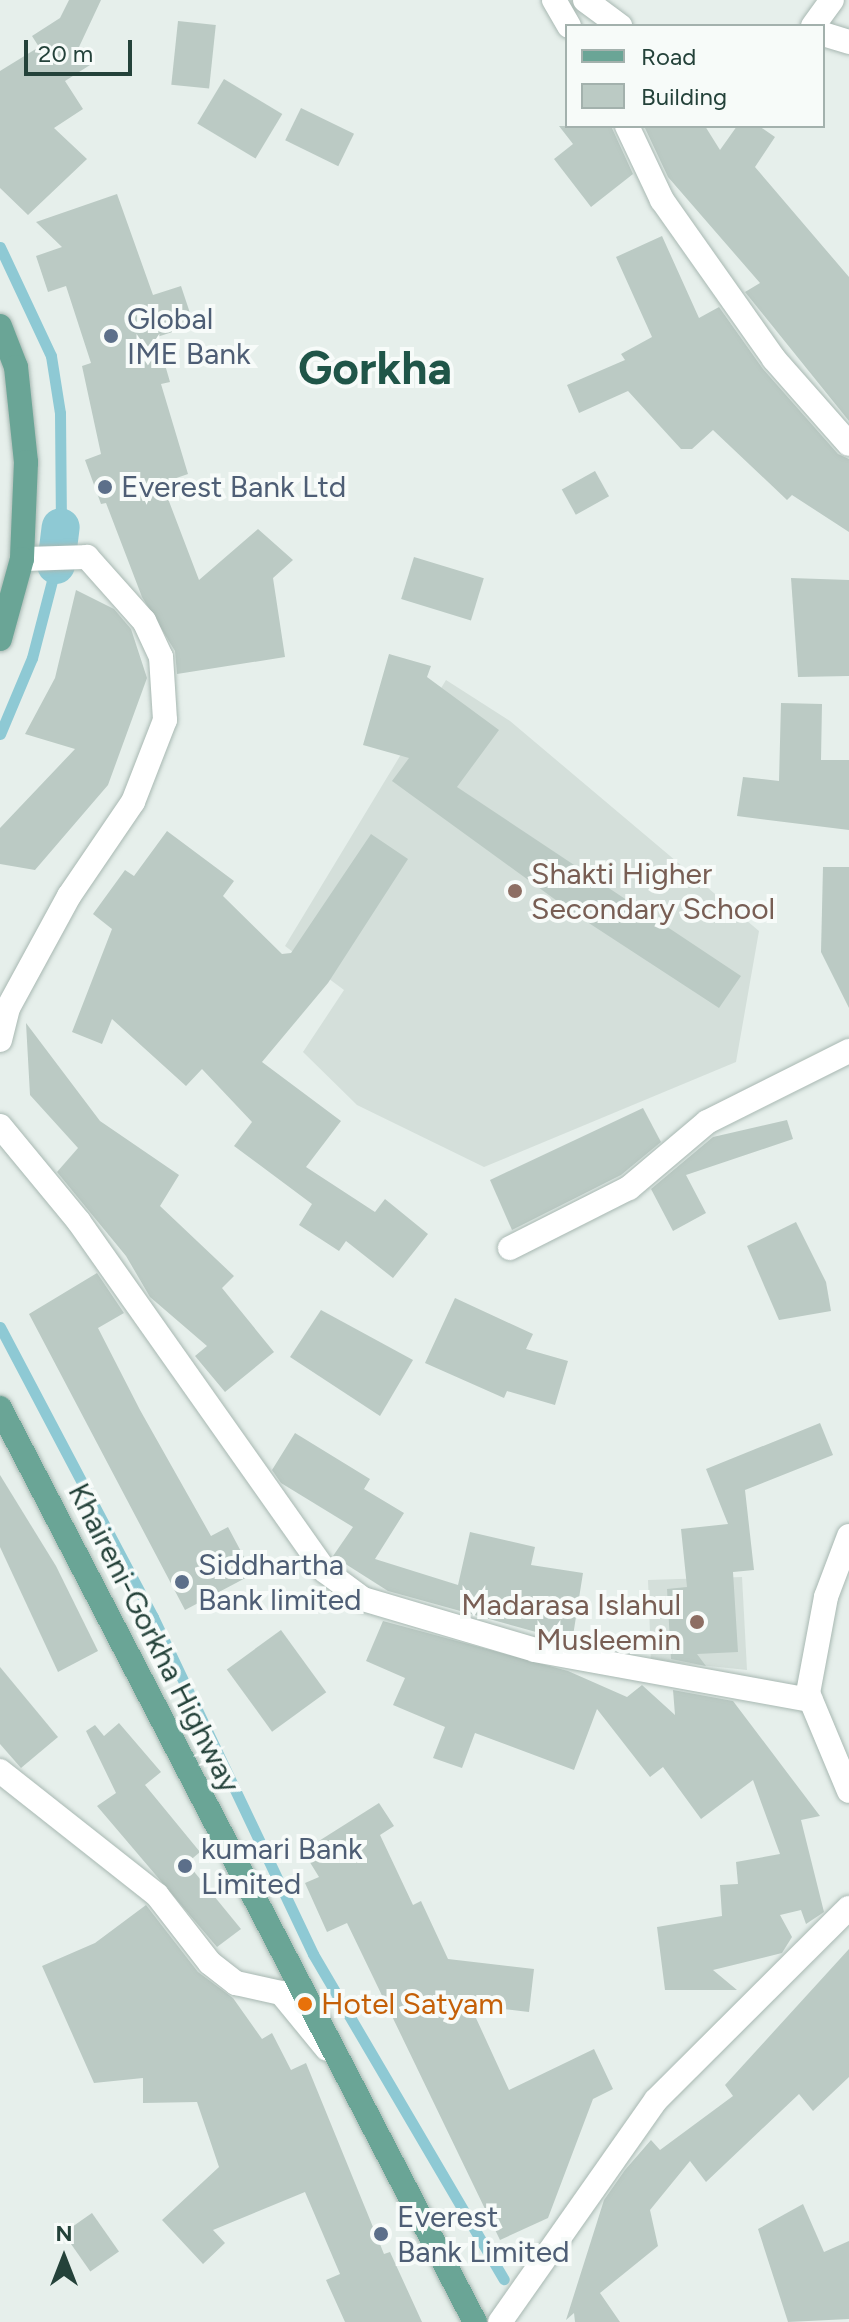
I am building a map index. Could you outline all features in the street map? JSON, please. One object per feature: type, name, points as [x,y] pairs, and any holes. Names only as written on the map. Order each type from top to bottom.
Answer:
[{"type":"main road","points":[[0,326],[16,367],[26,462],[22,559],[0,639]]},
{"type":"main road","name":"Khaireni-Gorkha Highway","points":[[0,1408],[475,2322]]},
{"type":"street","points":[[554,0],[568,24]]},
{"type":"street","points":[[585,0],[617,24]]},
{"type":"street","points":[[814,24],[832,0]]},
{"type":"street","points":[[825,35],[849,42]]},
{"type":"street","points":[[628,128],[662,200],[774,359],[849,444]]},
{"type":"street","points":[[0,1040],[8,1008],[69,896],[133,802],[165,720],[161,657],[135,610],[87,557],[22,559]]},
{"type":"street","points":[[510,1248],[629,1188],[707,1122],[849,1051]]},
{"type":"street","points":[[0,1126],[79,1222],[325,1571],[363,1599],[535,1650],[811,1700]]},
{"type":"street","points":[[849,1536],[826,1597],[811,1700],[849,1791]]},
{"type":"street","points":[[0,1771],[157,1895],[210,1963],[236,1983],[281,1993],[339,2063]]},
{"type":"street","points":[[500,2322],[656,2100],[849,1908]]},
{"type":"shaded area","name":"Shakti Higher Secondary School","points":[[446,680],[510,721],[759,931],[736,1062],[484,1167],[357,1105],[303,1052],[344,990],[285,946]]},
{"type":"shaded area","name":"Madarasa Islahul Musleemin","points":[[742,1577],[747,1670],[651,1660],[648,1580]]},
{"type":"building","points":[[69,0],[101,0],[79,47],[90,65],[65,81],[83,109],[54,128],[87,159],[28,215],[0,188],[0,71],[39,47],[32,36],[60,18]]},
{"type":"building","points":[[178,21],[216,25],[209,89],[171,85]]},
{"type":"building","points":[[224,79],[282,114],[256,159],[197,124]]},
{"type":"building","points":[[301,108],[354,134],[338,166],[285,140]]},
{"type":"building","points":[[559,126],[612,128],[633,174],[591,207],[554,159],[573,144]]},
{"type":"building","points":[[645,128],[706,128],[720,150],[736,128],[762,128],[775,137],[755,167],[849,277],[849,421],[745,292],[760,283],[668,177]]},
{"type":"building","points":[[117,194],[153,295],[181,286],[194,325],[157,337],[170,382],[161,384],[188,474],[162,483],[199,580],[258,529],[293,560],[273,578],[285,657],[177,674],[175,651],[142,597],[106,503],[101,504],[85,460],[101,454],[82,366],[91,363],[66,286],[48,292],[36,256],[62,247],[36,222]]},
{"type":"building","points":[[662,236],[699,318],[719,307],[763,369],[838,454],[849,459],[849,532],[792,495],[787,500],[713,430],[692,449],[681,449],[628,391],[579,413],[567,385],[625,360],[621,354],[652,337],[616,257]]},
{"type":"building","points":[[595,471],[609,496],[576,515],[562,489]]},
{"type":"building","points":[[414,557],[484,578],[471,620],[401,599]]},
{"type":"building","points":[[791,578],[849,580],[849,676],[798,677]]},
{"type":"building","points":[[76,590],[114,609],[131,629],[147,678],[108,785],[35,870],[0,864],[0,828],[75,749],[25,734],[55,678]]},
{"type":"building","points":[[389,654],[431,666],[427,677],[499,730],[457,787],[741,976],[719,1008],[575,914],[392,781],[409,758],[363,745]]},
{"type":"building","points":[[781,703],[822,704],[821,760],[849,760],[849,830],[737,816],[743,777],[779,781]]},
{"type":"building","points":[[167,831],[234,881],[223,896],[282,954],[291,953],[371,834],[408,859],[328,983],[262,1062],[341,1121],[306,1167],[375,1212],[385,1199],[428,1234],[393,1278],[346,1241],[339,1251],[299,1225],[312,1204],[234,1146],[252,1122],[202,1069],[186,1086],[112,1019],[102,1044],[72,1032],[112,929],[93,914],[125,870],[134,876]]},
{"type":"building","points":[[823,867],[849,867],[849,1008],[821,952]]},
{"type":"building","points":[[26,1023],[100,1121],[179,1175],[160,1206],[234,1276],[222,1288],[274,1352],[225,1392],[195,1356],[207,1346],[150,1297],[126,1256],[57,1172],[78,1148],[30,1095]]},
{"type":"building","points":[[643,1108],[661,1142],[621,1175],[512,1230],[490,1180]]},
{"type":"building","points":[[787,1120],[793,1139],[686,1175],[706,1213],[673,1231],[651,1189],[713,1137]]},
{"type":"building","points":[[796,1222],[826,1282],[831,1311],[779,1320],[747,1246]]},
{"type":"building","points":[[97,1273],[124,1313],[98,1328],[140,1410],[211,1536],[228,1527],[253,1574],[185,1610],[29,1314]]},
{"type":"building","points":[[455,1298],[533,1334],[526,1349],[568,1361],[555,1405],[507,1391],[504,1398],[425,1363]]},
{"type":"building","points":[[321,1310],[413,1360],[380,1416],[290,1357]]},
{"type":"building","points":[[820,1423],[833,1455],[745,1490],[754,1570],[733,1572],[738,1652],[697,1654],[706,1666],[671,1659],[667,1589],[687,1587],[681,1529],[728,1524],[706,1469]]},
{"type":"building","points":[[295,1433],[370,1479],[364,1489],[404,1513],[375,1559],[458,1585],[470,1532],[535,1547],[531,1565],[583,1573],[572,1642],[388,1591],[333,1556],[353,1527],[281,1483],[272,1470]]},
{"type":"building","points":[[0,1475],[56,1566],[98,1651],[58,1672],[0,1547]]},
{"type":"building","points":[[383,1621],[568,1671],[627,1697],[642,1685],[675,1715],[673,1690],[733,1701],[820,1816],[801,1820],[824,1912],[806,1924],[801,1910],[780,1915],[792,1937],[782,1953],[713,1970],[737,1990],[665,1990],[657,1927],[722,1916],[720,1885],[738,1884],[736,1862],[780,1854],[753,1780],[701,1819],[663,1767],[650,1777],[597,1709],[574,1770],[475,1733],[462,1768],[433,1758],[445,1727],[393,1705],[405,1678],[366,1661]]},
{"type":"building","points":[[281,1630],[326,1692],[272,1732],[227,1669]]},
{"type":"building","points":[[0,1667],[58,1737],[21,1768],[0,1744]]},
{"type":"building","points":[[119,1723],[161,1772],[145,1785],[200,1852],[187,1863],[241,1929],[217,1947],[97,1806],[116,1793],[86,1731],[95,1725],[104,1736]]},
{"type":"building","points":[[379,1803],[394,1826],[380,1835],[413,1905],[421,1901],[448,1959],[534,1969],[529,2012],[470,2005],[509,2090],[594,2049],[613,2089],[593,2099],[548,2218],[500,2240],[347,1923],[327,1932],[305,1883],[319,1877],[303,1851]]},
{"type":"building","points":[[146,1905],[198,1972],[233,1998],[262,2039],[272,2033],[291,2070],[306,2063],[384,2254],[390,2252],[422,2322],[345,2322],[326,2280],[340,2274],[305,2192],[213,2230],[225,2243],[203,2264],[162,2220],[219,2167],[197,2102],[143,2103],[143,2078],[94,2083],[42,1966],[95,1943]]},
{"type":"building","points":[[849,1949],[849,2077],[813,2111],[799,2094],[706,2182],[690,2161],[650,2210],[658,2246],[600,2293],[620,2322],[575,2322],[574,2313],[566,2320],[604,2200],[625,2170],[651,2140],[660,2150],[733,2096],[725,2085]]},
{"type":"building","points":[[803,2204],[824,2252],[849,2241],[849,2319],[788,2322],[758,2229]]},
{"type":"building","points":[[92,2213],[119,2252],[90,2272],[63,2233]]},
{"type":"waterway","points":[[0,247],[51,356],[60,413],[61,527]]},
{"type":"waterway","points":[[56,565],[61,527]]},
{"type":"waterway","points":[[0,734],[32,658],[56,565]]},
{"type":"waterway","points":[[0,1327],[153,1617],[313,1954],[504,2279]]},
{"type":"place","name":"Global IME Bank","points":[[111,336]]},
{"type":"place","name":"Everest Bank Ltd","points":[[105,487]]},
{"type":"place","name":"Shakti Higher Secondary School","points":[[515,891]]},
{"type":"place","name":"Siddhartha Bank limited","points":[[182,1582]]},
{"type":"place","name":"Madarasa Islahul Musleemin","points":[[697,1622]]},
{"type":"place","name":"kumari Bank Limited","points":[[185,1866]]},
{"type":"place","name":"Hotel Satyam","points":[[305,2004]]},
{"type":"place","name":"Everest Bank Limited","points":[[381,2234]]},
{"type":"district","name":"Gorkha","points":[[375,368]]}]
